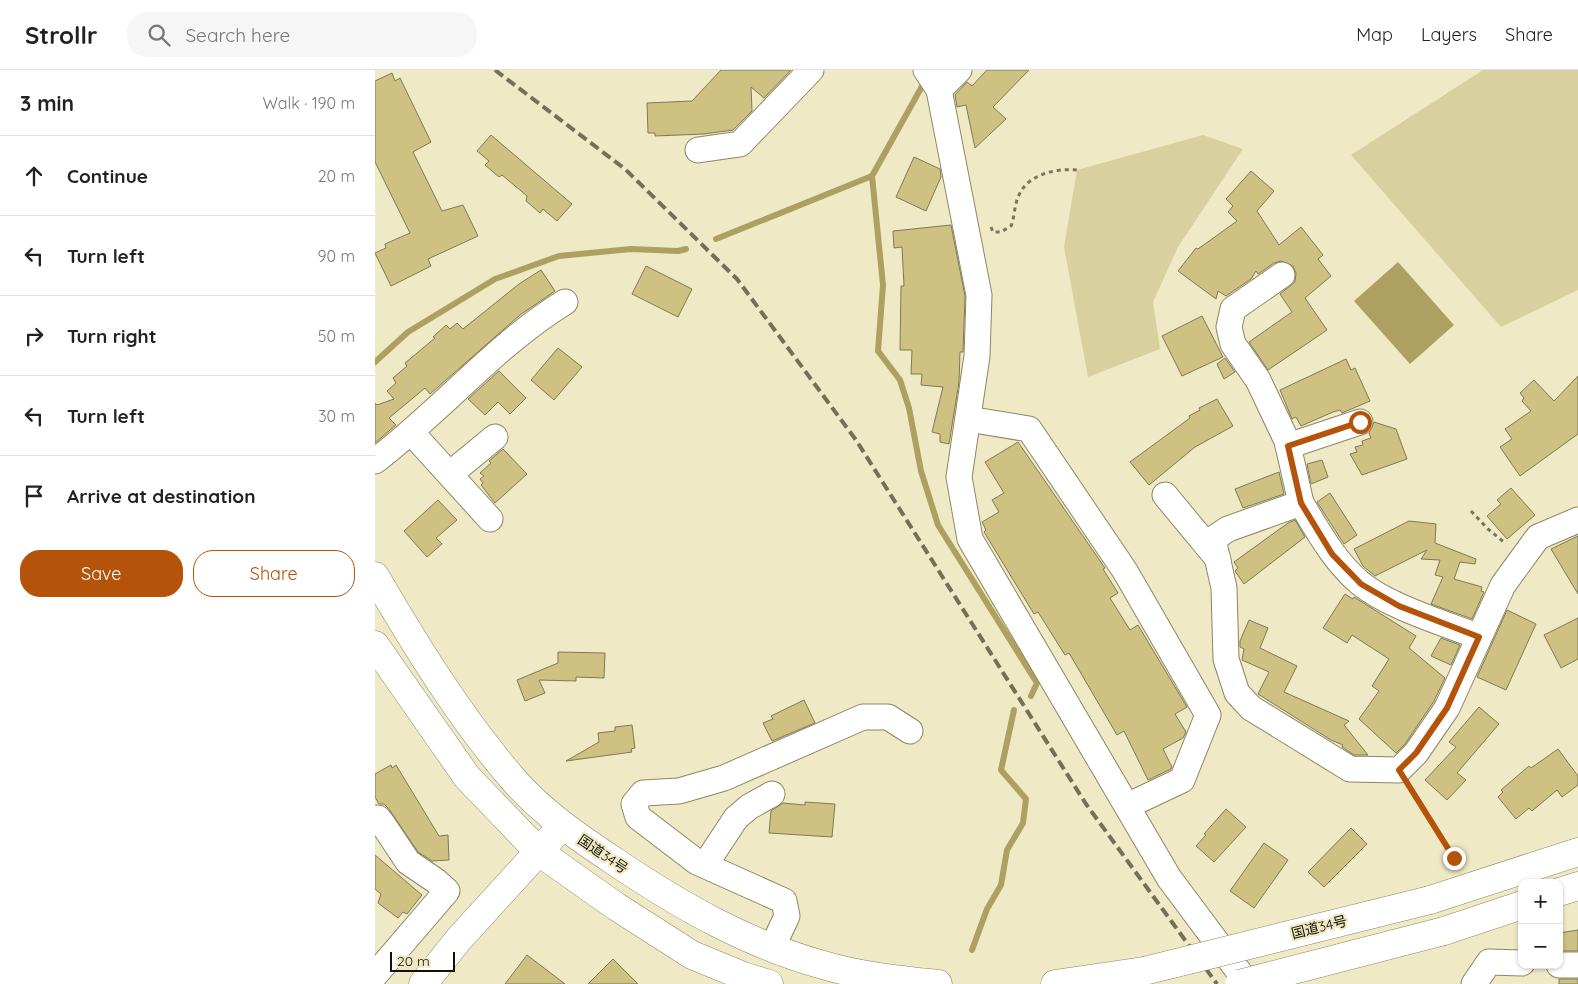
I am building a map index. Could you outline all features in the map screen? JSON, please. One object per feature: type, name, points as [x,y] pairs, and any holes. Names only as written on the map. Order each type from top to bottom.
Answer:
[{"type":"main road","name":"国道34号","points":[[375,576],[423,658],[462,714],[513,779],[562,826],[638,878],[715,922],[772,948],[823,966],[850,972],[886,979],[938,984]]},
{"type":"main road","points":[[375,645],[467,777],[539,852],[617,907],[691,955],[740,980],[769,984]]},
{"type":"main road","points":[[423,984],[459,939],[562,826]]},
{"type":"main road","name":"国道34号","points":[[1055,984],[1144,971],[1430,900],[1578,852]]},
{"type":"main road","points":[[1563,891],[1578,886]]},
{"type":"main road","points":[[1239,984],[1444,931],[1518,906]]},
{"type":"street","points":[[698,150],[739,144],[811,70]]},
{"type":"street","points":[[959,70],[934,83],[979,295],[977,356],[959,477],[970,539],[1169,878],[1248,984]]},
{"type":"street","points":[[1282,274],[1233,309],[1229,327],[1233,344],[1258,380],[1288,446],[1301,503],[1332,554],[1361,584],[1399,606],[1479,637]]},
{"type":"street","points":[[375,461],[411,432],[504,346],[565,302]]},
{"type":"street","points":[[968,419],[1029,429],[1125,570],[1208,715],[1182,780],[1127,806]]},
{"type":"street","points":[[1288,446],[1360,422]]},
{"type":"street","points":[[411,432],[491,518]]},
{"type":"street","points":[[450,474],[495,437]]},
{"type":"street","points":[[1165,495],[1218,559]]},
{"type":"street","points":[[1301,503],[1228,529],[1213,539],[1224,588],[1226,659],[1237,693],[1251,708],[1350,769],[1399,770],[1416,753],[1447,708],[1503,585],[1538,537],[1578,520]]},
{"type":"street","points":[[772,948],[787,916],[784,901],[705,865],[638,817],[634,804],[643,793],[679,791],[724,778],[863,717],[888,717],[910,731]]},
{"type":"street","points":[[705,865],[736,818],[749,807],[772,794]]},
{"type":"street","points":[[375,820],[378,818],[382,823],[408,862],[436,881],[447,892],[375,976]]},
{"type":"street","points":[[1474,984],[1489,962],[1518,964]]},
{"type":"street","points":[[1563,965],[1578,965]]},
{"type":"path","points":[[989,223],[993,232],[1001,232],[1011,226],[1018,195],[1031,180],[1061,169],[1077,170]]},
{"type":"path","points":[[1471,511],[1488,529],[1523,557]]},
{"type":"path","points":[[1399,770],[1454,858]]},
{"type":"shaded area","points":[[1483,70],[1578,70],[1578,290],[1501,327],[1351,155]]},
{"type":"shaded area","points":[[1203,135],[1243,149],[1178,247],[1153,302],[1160,349],[1088,377],[1064,247],[1077,170]]},
{"type":"shaded area","points":[[1398,262],[1454,325],[1410,364],[1354,301]]},
{"type":"building","points":[[721,70],[791,70],[764,98],[751,87],[752,111],[733,130],[704,134],[655,136],[655,133],[648,133],[647,103],[692,101]]},
{"type":"building","points":[[987,70],[1029,70],[993,107],[1006,119],[975,148],[966,105],[957,107],[955,95],[967,82],[972,86]]},
{"type":"building","points":[[392,73],[395,81],[400,78],[431,142],[413,152],[442,211],[463,205],[478,236],[428,259],[431,266],[391,286],[375,253],[386,248],[385,244],[410,233],[375,162],[375,81]]},
{"type":"building","points":[[491,135],[572,204],[557,221],[543,209],[540,213],[526,201],[527,196],[502,175],[499,177],[485,165],[489,161],[477,151]]},
{"type":"building","points":[[914,157],[940,169],[941,177],[926,211],[896,197]]},
{"type":"building","points":[[1251,171],[1274,191],[1257,211],[1279,245],[1301,227],[1323,255],[1318,259],[1331,276],[1305,298],[1327,330],[1268,370],[1249,342],[1292,312],[1280,294],[1295,282],[1296,273],[1293,266],[1281,261],[1274,263],[1258,274],[1256,271],[1251,279],[1226,296],[1218,291],[1216,299],[1178,271],[1196,248],[1198,249],[1237,221],[1228,212],[1233,206],[1226,199]]},
{"type":"building","points":[[951,225],[965,296],[963,352],[960,352],[959,382],[949,444],[940,442],[940,434],[932,432],[943,387],[921,385],[922,374],[911,374],[912,350],[900,350],[901,286],[904,286],[902,247],[894,248],[893,231]]},
{"type":"building","points":[[646,266],[692,289],[678,317],[632,294]]},
{"type":"building","points":[[541,270],[555,291],[520,315],[430,394],[425,388],[389,418],[396,425],[375,443],[375,403],[377,405],[394,399],[387,391],[396,383],[393,378],[407,366],[405,363],[435,338],[433,337],[446,325],[450,329],[457,323],[463,329],[519,284]]},
{"type":"building","points":[[1202,316],[1223,357],[1182,376],[1162,336]]},
{"type":"building","points":[[558,348],[582,367],[554,400],[531,380]]},
{"type":"building","points":[[1225,358],[1235,372],[1224,379],[1217,364]]},
{"type":"building","points":[[1346,359],[1351,370],[1355,368],[1370,401],[1342,413],[1340,410],[1333,412],[1301,426],[1296,417],[1292,419],[1280,390]]},
{"type":"building","points":[[499,371],[526,398],[510,414],[498,402],[485,415],[468,399]]},
{"type":"building","points":[[1578,376],[1578,434],[1520,476],[1500,447],[1512,439],[1505,429],[1531,411],[1522,401],[1524,398],[1520,393],[1534,380],[1554,401]]},
{"type":"building","points":[[1217,399],[1233,426],[1195,447],[1149,485],[1130,462],[1190,418],[1189,416],[1200,410],[1199,408]]},
{"type":"building","points":[[1374,422],[1396,429],[1407,459],[1362,475],[1350,454],[1357,452],[1355,447],[1363,445],[1362,441],[1371,438],[1369,433]]},
{"type":"building","points":[[1018,442],[1105,568],[1103,569],[1118,593],[1110,598],[1130,630],[1138,625],[1187,707],[1175,714],[1186,732],[1183,738],[1163,749],[1172,767],[1171,769],[1148,780],[1124,731],[1117,735],[1069,653],[1065,655],[1038,612],[1034,614],[984,532],[986,530],[982,522],[999,512],[992,500],[1004,493],[985,462]]},
{"type":"building","points":[[503,449],[527,474],[495,503],[481,485],[483,483],[480,479],[484,476],[480,473],[491,463],[489,461]]},
{"type":"building","points":[[1322,460],[1328,477],[1311,484],[1307,464]]},
{"type":"building","points":[[1279,472],[1284,494],[1243,508],[1235,489]]},
{"type":"building","points":[[1511,488],[1535,515],[1507,539],[1487,516],[1501,504],[1497,500]]},
{"type":"building","points":[[1330,493],[1357,535],[1344,544],[1317,502]]},
{"type":"building","points":[[438,500],[457,520],[436,538],[442,544],[427,557],[404,531]]},
{"type":"building","points":[[1295,520],[1305,537],[1244,584],[1235,571],[1238,568],[1234,562]]},
{"type":"building","points":[[1409,521],[1436,524],[1435,543],[1476,559],[1475,564],[1460,562],[1454,579],[1482,587],[1481,591],[1484,592],[1472,619],[1431,604],[1443,577],[1435,575],[1440,560],[1421,559],[1427,550],[1375,576],[1363,566],[1354,549]]},
{"type":"building","points":[[1578,536],[1578,594],[1551,549]]},
{"type":"building","points":[[1345,594],[1353,599],[1354,597],[1416,636],[1409,648],[1445,678],[1434,701],[1405,744],[1396,753],[1359,719],[1379,691],[1372,686],[1389,659],[1352,635],[1347,643],[1323,628]]},
{"type":"building","points":[[1507,610],[1536,624],[1506,690],[1477,677]]},
{"type":"building","points":[[1578,618],[1578,659],[1561,668],[1544,635]]},
{"type":"building","points":[[1249,620],[1268,628],[1260,648],[1297,666],[1284,692],[1349,721],[1344,725],[1368,755],[1354,755],[1342,747],[1343,745],[1331,740],[1258,694],[1269,672],[1242,660],[1244,649],[1240,647],[1240,641]]},
{"type":"building","points":[[1441,638],[1460,645],[1451,665],[1431,656]]},
{"type":"building","points":[[558,652],[605,653],[604,678],[576,677],[576,681],[539,680],[545,693],[525,701],[517,680],[558,663]]},
{"type":"building","points":[[804,700],[815,723],[772,741],[763,723],[773,719],[771,716]]},
{"type":"building","points":[[1479,707],[1499,724],[1457,773],[1466,780],[1447,800],[1425,780],[1456,747],[1449,742]]},
{"type":"building","points":[[632,725],[635,748],[631,749],[632,752],[566,761],[599,742],[598,733],[615,731],[615,727]]},
{"type":"building","points":[[1558,749],[1578,776],[1578,785],[1562,797],[1557,790],[1532,811],[1529,808],[1516,819],[1498,797],[1503,792],[1501,790],[1529,766],[1531,768]]},
{"type":"building","points":[[391,765],[392,768],[396,765],[439,836],[448,835],[449,860],[432,861],[418,852],[389,809],[384,804],[379,804],[375,797],[375,774]]},
{"type":"building","points":[[805,802],[835,804],[832,837],[769,833],[771,811],[783,803],[805,805]]},
{"type":"building","points":[[1226,809],[1246,827],[1214,862],[1196,846]]},
{"type":"building","points":[[1351,828],[1367,844],[1324,887],[1308,872]]},
{"type":"building","points":[[1264,843],[1288,860],[1254,908],[1230,891]]},
{"type":"building","points":[[375,855],[422,895],[407,914],[403,912],[398,918],[378,903],[381,894],[375,889]]},
{"type":"building","points":[[1578,930],[1578,951],[1563,951],[1563,932]]},
{"type":"building","points":[[527,955],[565,984],[505,984]]},
{"type":"building","points":[[613,959],[638,984],[588,984]]},
{"type":"building","points":[[1559,979],[1578,979],[1578,984],[1559,984]]},
{"type":"waterway","points":[[925,81],[872,176],[883,285],[878,351],[900,380],[909,408],[921,471],[938,525],[1037,683],[1031,696]]},
{"type":"waterway","points":[[716,239],[872,176]]},
{"type":"waterway","points":[[375,362],[408,332],[495,279],[559,256],[631,249],[678,251],[686,249]]},
{"type":"waterway","points":[[972,950],[987,909],[1001,885],[1007,850],[1023,823],[1026,799],[1001,770],[1014,710]]},
{"type":"railway","points":[[495,70],[625,169],[737,279],[856,440],[1086,804],[1217,984]]},
{"type":"route","points":[[1360,422],[1288,446],[1301,503],[1332,554],[1361,584],[1399,606],[1479,637],[1447,708],[1416,753],[1399,770],[1454,858]]}]
